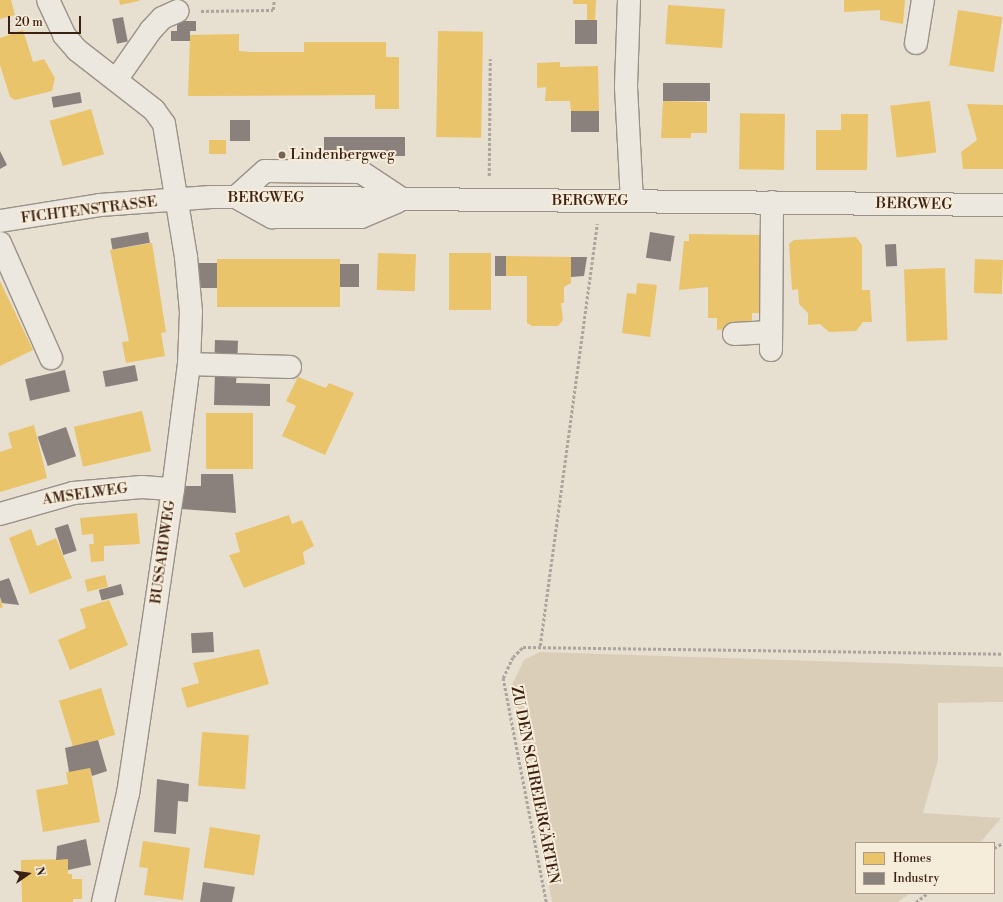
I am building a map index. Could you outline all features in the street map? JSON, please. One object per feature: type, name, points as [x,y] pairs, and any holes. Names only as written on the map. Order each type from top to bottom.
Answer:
[{"type":"street","name":"BUSSARDWEG","points":[[48,0],[64,35],[77,50],[154,110],[164,124],[178,199],[189,283],[189,364],[173,489],[125,809],[103,902]]},
{"type":"street","points":[[629,0],[626,87],[632,201]]},
{"type":"street","points":[[916,43],[923,0]]},
{"type":"street","points":[[116,80],[151,30],[162,18],[178,11]]},
{"type":"street","name":"BERGWEG","points":[[178,199],[236,197],[1003,205]]},
{"type":"street","name":"FICHTENSTRASSE","points":[[0,221],[100,205],[178,199]]},
{"type":"street","points":[[734,334],[771,341],[772,202]]},
{"type":"street","points":[[0,243],[51,358]]},
{"type":"street","points":[[189,364],[290,367]]},
{"type":"street","name":"AMSELWEG","points":[[0,514],[73,493],[142,487],[173,489]]},
{"type":"path","points":[[178,11],[273,10],[274,0]]},
{"type":"path","points":[[488,200],[490,59]]},
{"type":"path","points":[[600,201],[540,646],[1003,654]]},
{"type":"path","name":"ZU DEN SCHREIERGÄRTEN","points":[[540,646],[523,647],[513,658],[503,678],[546,902]]},
{"type":"path","points":[[916,902],[927,894]]},
{"type":"shaded area","points":[[540,652],[1003,667],[1003,702],[938,703],[938,760],[923,813],[1001,818],[981,842],[855,842],[855,894],[909,894],[898,902],[552,902],[512,685],[524,660]]},
{"type":"building: Homes","points":[[0,0],[11,0],[15,15],[0,19]]},
{"type":"building: Homes","points":[[119,0],[139,0],[139,1],[120,5]]},
{"type":"building: Homes","points":[[573,0],[596,0],[595,20],[587,20],[587,4],[573,4]]},
{"type":"building: Homes","points":[[844,0],[905,0],[903,24],[880,20],[880,10],[844,12]]},
{"type":"building: Homes","points":[[668,5],[725,9],[722,48],[665,44]]},
{"type":"building: Homes","points":[[958,10],[1002,17],[994,72],[949,65]]},
{"type":"building: Homes","points":[[23,30],[33,62],[44,59],[55,78],[52,91],[15,100],[10,97],[0,65],[0,38]]},
{"type":"building: Homes","points":[[438,31],[483,32],[481,138],[436,137]]},
{"type":"building: Homes","points":[[239,34],[239,51],[250,52],[304,52],[304,42],[386,42],[386,57],[399,57],[399,109],[375,109],[375,95],[188,96],[190,35]]},
{"type":"building: Homes","points":[[560,62],[560,67],[598,66],[599,111],[571,112],[570,101],[545,101],[546,87],[537,88],[537,63]]},
{"type":"building: Homes","points":[[663,101],[707,102],[707,133],[691,133],[691,138],[661,138]]},
{"type":"building: Homes","points":[[930,101],[936,153],[897,157],[890,106]]},
{"type":"building: Homes","points":[[967,104],[1003,105],[1003,169],[963,169],[961,152],[977,140]]},
{"type":"building: Homes","points":[[91,109],[104,154],[63,166],[50,121]]},
{"type":"building: Homes","points":[[740,113],[785,114],[784,170],[739,169]]},
{"type":"building: Homes","points":[[841,114],[868,114],[867,170],[816,170],[816,130],[841,130]]},
{"type":"building: Homes","points":[[209,140],[226,140],[226,154],[209,154]]},
{"type":"building: Homes","points":[[689,234],[761,235],[761,313],[752,313],[752,325],[717,330],[717,318],[708,318],[708,287],[679,290],[684,241],[689,241]]},
{"type":"building: Homes","points":[[856,237],[862,245],[862,290],[870,290],[872,322],[863,322],[856,331],[829,332],[820,324],[808,325],[808,313],[799,304],[798,289],[792,290],[789,244],[794,240]]},
{"type":"building: Homes","points":[[152,243],[166,332],[161,333],[165,356],[126,363],[122,342],[129,341],[110,250]]},
{"type":"building: Homes","points":[[378,253],[416,254],[415,291],[377,290]]},
{"type":"building: Homes","points":[[449,253],[491,253],[491,310],[449,310]]},
{"type":"building: Homes","points":[[506,256],[571,257],[571,283],[564,287],[564,303],[561,303],[563,320],[558,326],[532,326],[527,323],[527,276],[506,276]]},
{"type":"building: Homes","points":[[217,259],[340,259],[340,307],[217,307]]},
{"type":"building: Homes","points":[[975,259],[1003,260],[1002,294],[974,293]]},
{"type":"building: Homes","points":[[945,268],[948,340],[907,341],[904,269]]},
{"type":"building: Homes","points":[[0,281],[33,350],[0,366]]},
{"type":"building: Homes","points":[[637,283],[657,285],[650,337],[622,333],[627,293],[636,294]]},
{"type":"building: Homes","points":[[298,377],[326,388],[329,383],[354,393],[325,455],[282,436],[296,406],[286,401]]},
{"type":"building: Homes","points":[[142,411],[151,451],[83,467],[74,427]]},
{"type":"building: Homes","points":[[206,413],[253,413],[253,469],[206,469]]},
{"type":"building: Homes","points":[[34,425],[47,478],[0,492],[0,452],[12,448],[8,433]]},
{"type":"building: Homes","points":[[137,513],[140,544],[104,546],[104,561],[91,562],[89,544],[94,544],[93,534],[82,535],[80,518]]},
{"type":"building: Homes","points":[[289,515],[292,524],[302,520],[314,546],[303,552],[305,564],[244,588],[229,555],[240,552],[235,533]]},
{"type":"building: Homes","points":[[31,529],[37,546],[56,538],[72,578],[30,594],[9,538]]},
{"type":"building: Homes","points":[[105,575],[108,587],[88,592],[85,580]]},
{"type":"building: Homes","points":[[0,598],[3,607],[0,608]]},
{"type":"building: Homes","points":[[109,600],[128,645],[70,670],[58,640],[86,628],[80,609]]},
{"type":"building: Homes","points":[[259,649],[269,684],[187,708],[181,688],[199,683],[193,663]]},
{"type":"building: Homes","points":[[101,688],[115,735],[73,748],[59,701]]},
{"type":"building: Homes","points":[[202,732],[249,735],[245,789],[198,786]]},
{"type":"building: Homes","points":[[90,768],[100,822],[43,832],[36,790],[68,784],[66,772]]},
{"type":"building: Homes","points":[[210,827],[260,835],[254,875],[204,867]]},
{"type":"building: Homes","points":[[143,841],[190,848],[183,900],[144,895],[148,868],[139,867]]},
{"type":"building: Homes","points":[[68,859],[68,874],[72,874],[72,879],[82,879],[82,899],[73,899],[73,902],[22,902],[21,860]]},
{"type":"building: Industry","points":[[123,17],[128,42],[117,44],[112,19]]},
{"type":"building: Industry","points":[[575,20],[597,20],[597,44],[575,44]]},
{"type":"building: Industry","points":[[177,21],[196,21],[196,31],[190,31],[190,41],[171,41],[171,31],[177,31]]},
{"type":"building: Industry","points":[[663,83],[710,83],[710,101],[663,101]]},
{"type":"building: Industry","points":[[80,92],[82,103],[53,108],[51,97]]},
{"type":"building: Industry","points":[[571,111],[599,111],[599,132],[571,132]]},
{"type":"building: Industry","points":[[230,120],[250,120],[250,141],[230,141]]},
{"type":"building: Industry","points":[[324,137],[405,137],[405,156],[324,156]]},
{"type":"building: Industry","points":[[0,151],[7,165],[0,169]]},
{"type":"building: Industry","points":[[148,232],[150,243],[112,249],[111,239]]},
{"type":"building: Industry","points":[[650,232],[675,236],[671,262],[646,258]]},
{"type":"building: Industry","points":[[896,244],[897,266],[886,267],[885,245]]},
{"type":"building: Industry","points":[[495,256],[506,256],[506,276],[495,276]]},
{"type":"building: Industry","points":[[571,257],[587,257],[584,276],[571,277]]},
{"type":"building: Industry","points":[[198,263],[217,263],[217,288],[198,288]]},
{"type":"building: Industry","points":[[340,264],[359,264],[359,287],[340,287]]},
{"type":"building: Industry","points":[[215,340],[238,341],[237,360],[214,359]]},
{"type":"building: Industry","points":[[135,365],[138,381],[106,387],[103,371]]},
{"type":"building: Industry","points":[[65,370],[70,391],[30,401],[25,379]]},
{"type":"building: Industry","points":[[215,372],[237,372],[236,383],[270,384],[270,406],[214,405]]},
{"type":"building: Industry","points":[[66,427],[76,456],[48,466],[38,437]]},
{"type":"building: Industry","points":[[201,474],[233,474],[236,513],[181,509],[184,486],[201,486]]},
{"type":"building: Industry","points":[[68,524],[77,551],[63,555],[55,528]]},
{"type":"building: Industry","points":[[9,578],[19,605],[2,603],[0,597],[0,581]]},
{"type":"building: Industry","points":[[121,584],[124,595],[102,601],[99,590]]},
{"type":"building: Industry","points":[[213,632],[214,652],[192,653],[191,633]]},
{"type":"building: Industry","points":[[98,740],[107,771],[92,776],[90,768],[69,772],[65,748]]},
{"type":"building: Industry","points":[[157,779],[189,784],[188,802],[178,801],[176,834],[154,832]]},
{"type":"building: Industry","points":[[86,839],[91,865],[68,870],[68,859],[56,860],[57,846]]},
{"type":"building: Industry","points":[[203,882],[235,887],[232,902],[200,902]]},
{"type":"place","name":"Lindenbergweg","points":[[282,155]]}]
